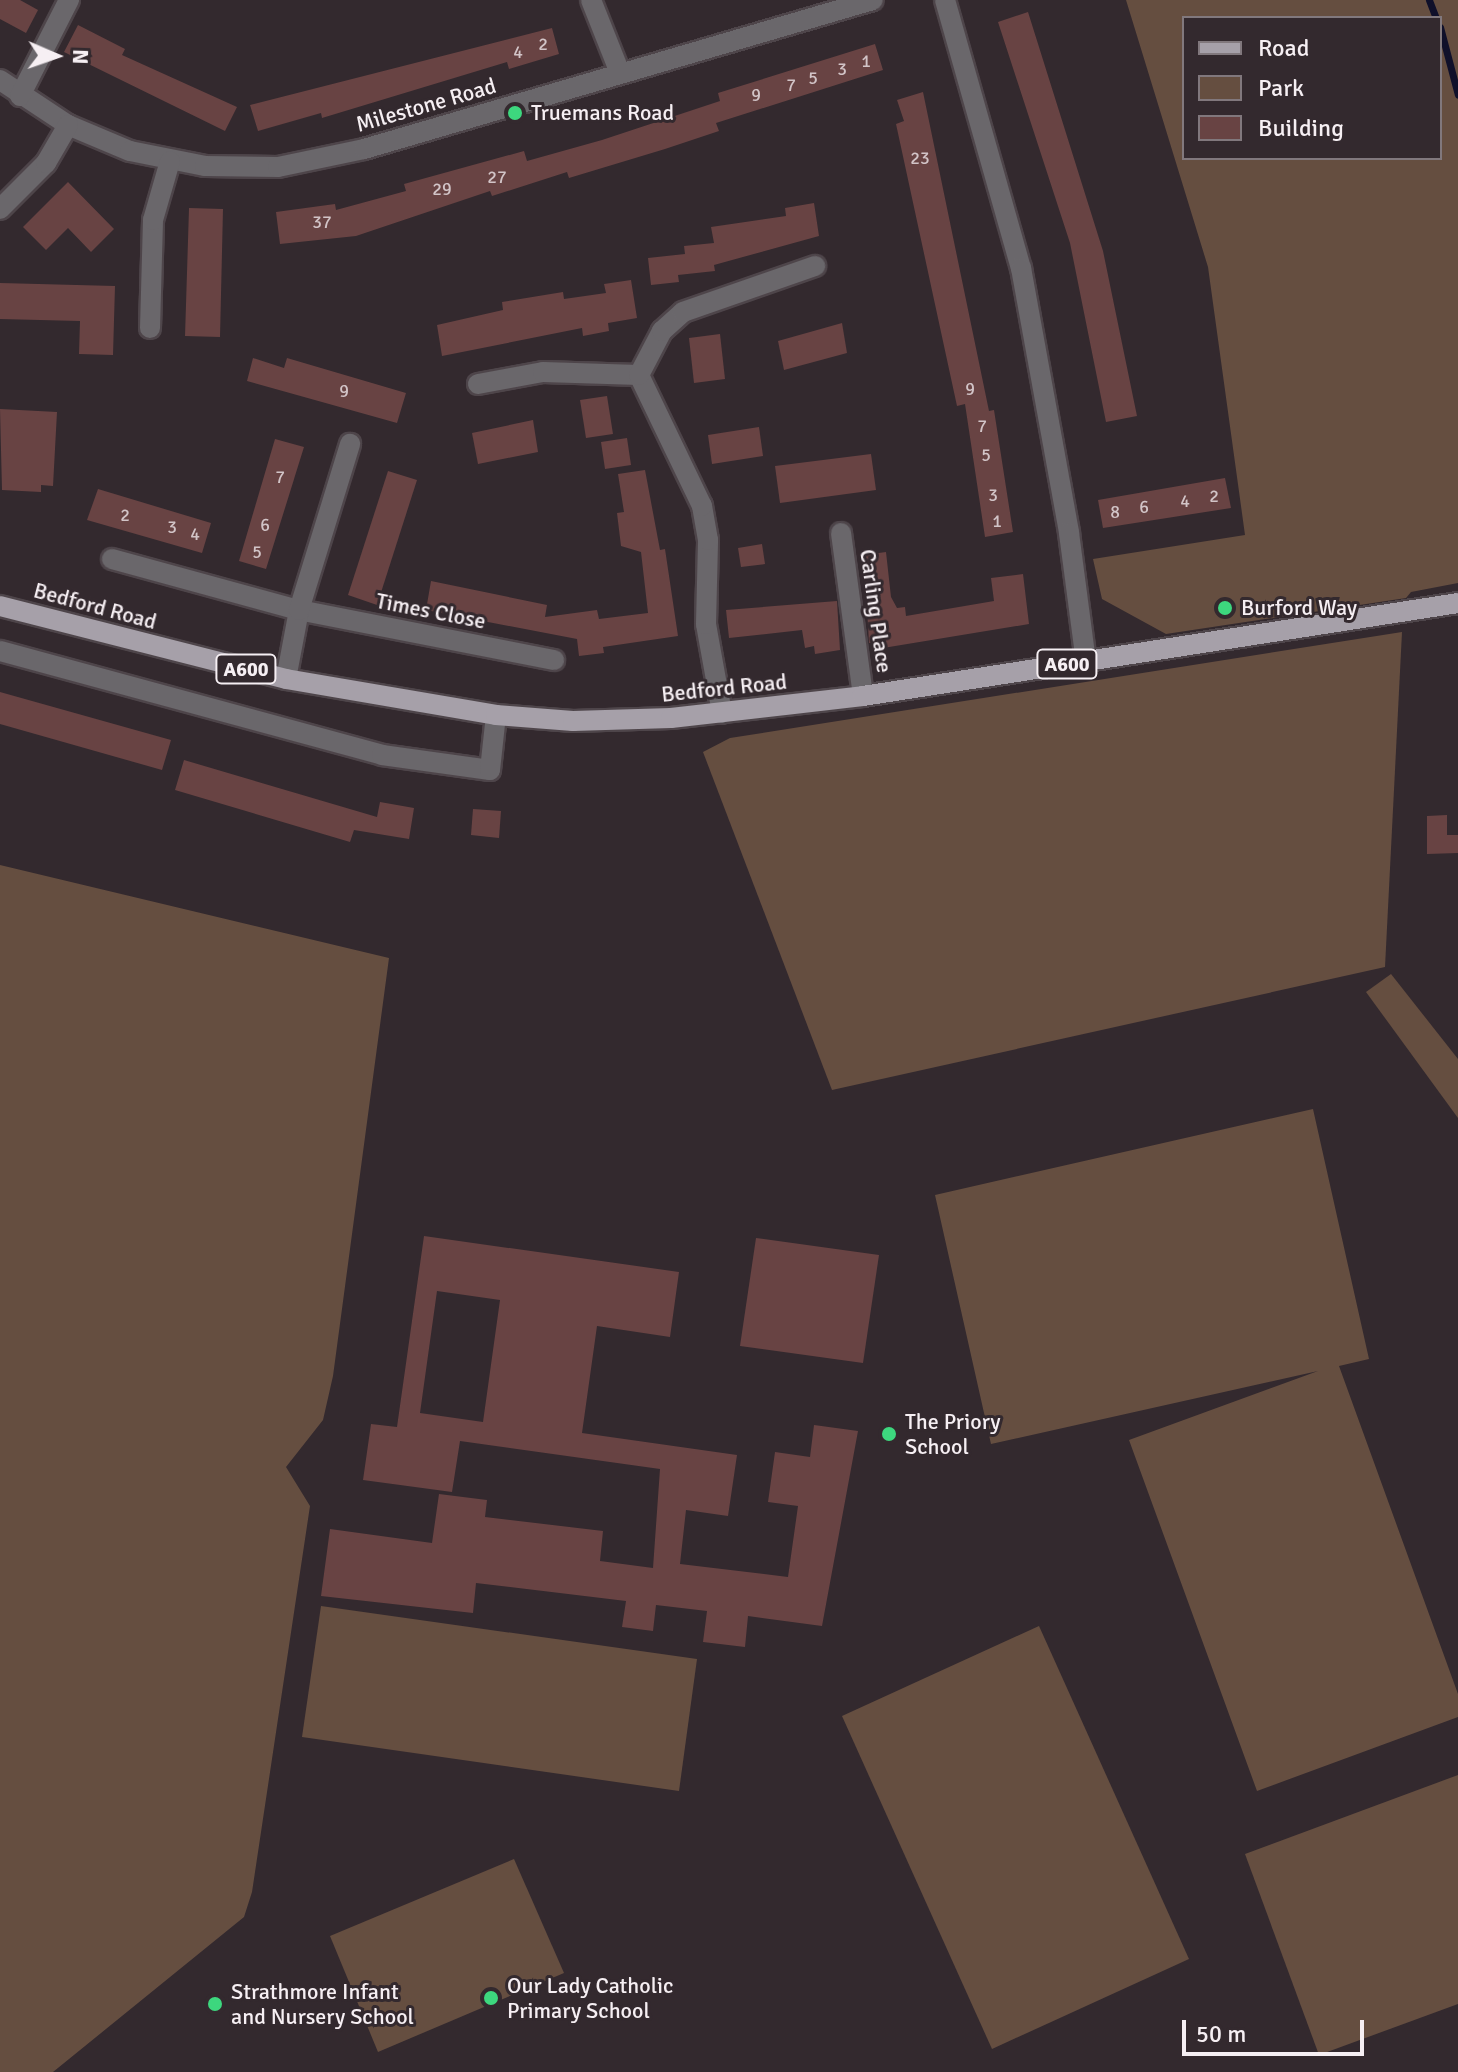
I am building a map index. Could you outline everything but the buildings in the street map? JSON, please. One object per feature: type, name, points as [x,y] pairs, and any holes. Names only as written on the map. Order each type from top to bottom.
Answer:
[{"type":"main road","name":"Bedford Road","points":[[0,606],[286,679],[496,715],[573,721],[722,713],[863,696],[1458,603]]},
{"type":"street","points":[[20,96],[69,0]]},
{"type":"street","points":[[591,0],[620,73]]},
{"type":"street","name":"Milestone Road","points":[[0,80],[68,125],[170,161],[241,168],[321,160],[873,0]]},
{"type":"street","points":[[945,0],[1021,268],[1069,533],[1086,662]]},
{"type":"street","points":[[0,209],[46,163],[68,125]]},
{"type":"street","points":[[150,328],[153,220],[170,161]]},
{"type":"street","points":[[639,375],[662,331],[683,312],[815,266]]},
{"type":"street","points":[[478,384],[543,372],[639,375]]},
{"type":"street","points":[[639,375],[702,506],[708,540],[706,624],[722,713]]},
{"type":"street","points":[[286,679],[299,610],[350,444]]},
{"type":"street","name":"Carling Place","points":[[841,533],[863,696]]},
{"type":"street","name":"Times Close","points":[[112,559],[299,610],[554,660]]},
{"type":"street","points":[[0,651],[368,752],[490,770],[496,715]]},
{"type":"green space","points":[[1126,0],[1458,0],[1458,583],[1411,592],[1406,598],[1166,634],[1102,599],[1093,559],[1245,535],[1208,267]]},
{"type":"green space","points":[[1402,632],[1385,967],[832,1090],[703,752],[730,738]]},
{"type":"green space","points":[[0,865],[389,958],[333,1376],[323,1420],[286,1467],[310,1506],[252,1892],[244,1917],[53,2072],[0,2072]]},
{"type":"green space","points":[[1391,974],[1458,1059],[1458,1118],[1366,992]]},
{"type":"green space","points":[[1313,1109],[1369,1359],[1339,1366],[1458,1694],[1458,1717],[1257,1791],[1129,1440],[1318,1371],[991,1444],[935,1195]]},
{"type":"green space","points":[[321,1606],[697,1659],[679,1791],[302,1737]]},
{"type":"green space","points":[[1039,1626],[1189,1959],[992,2049],[842,1716]]},
{"type":"green space","points":[[1458,1775],[1458,2004],[1319,2055],[1245,1854]]},
{"type":"green space","points":[[514,1859],[564,1973],[378,2052],[330,1936]]},
{"type":"waterway","points":[[1429,0],[1435,16]]},
{"type":"waterway","points":[[1442,35],[1458,95]]},
{"type":"place","name":"Truemans Road","points":[[515,113]]},
{"type":"place","name":"Burford Way","points":[[1225,608]]},
{"type":"place","name":"The Priory School","points":[[889,1434]]},
{"type":"place","name":"Our Lady Catholic Primary School","points":[[491,1998]]},
{"type":"place","name":"Strathmore Infant and Nursery School","points":[[215,2004]]}]
